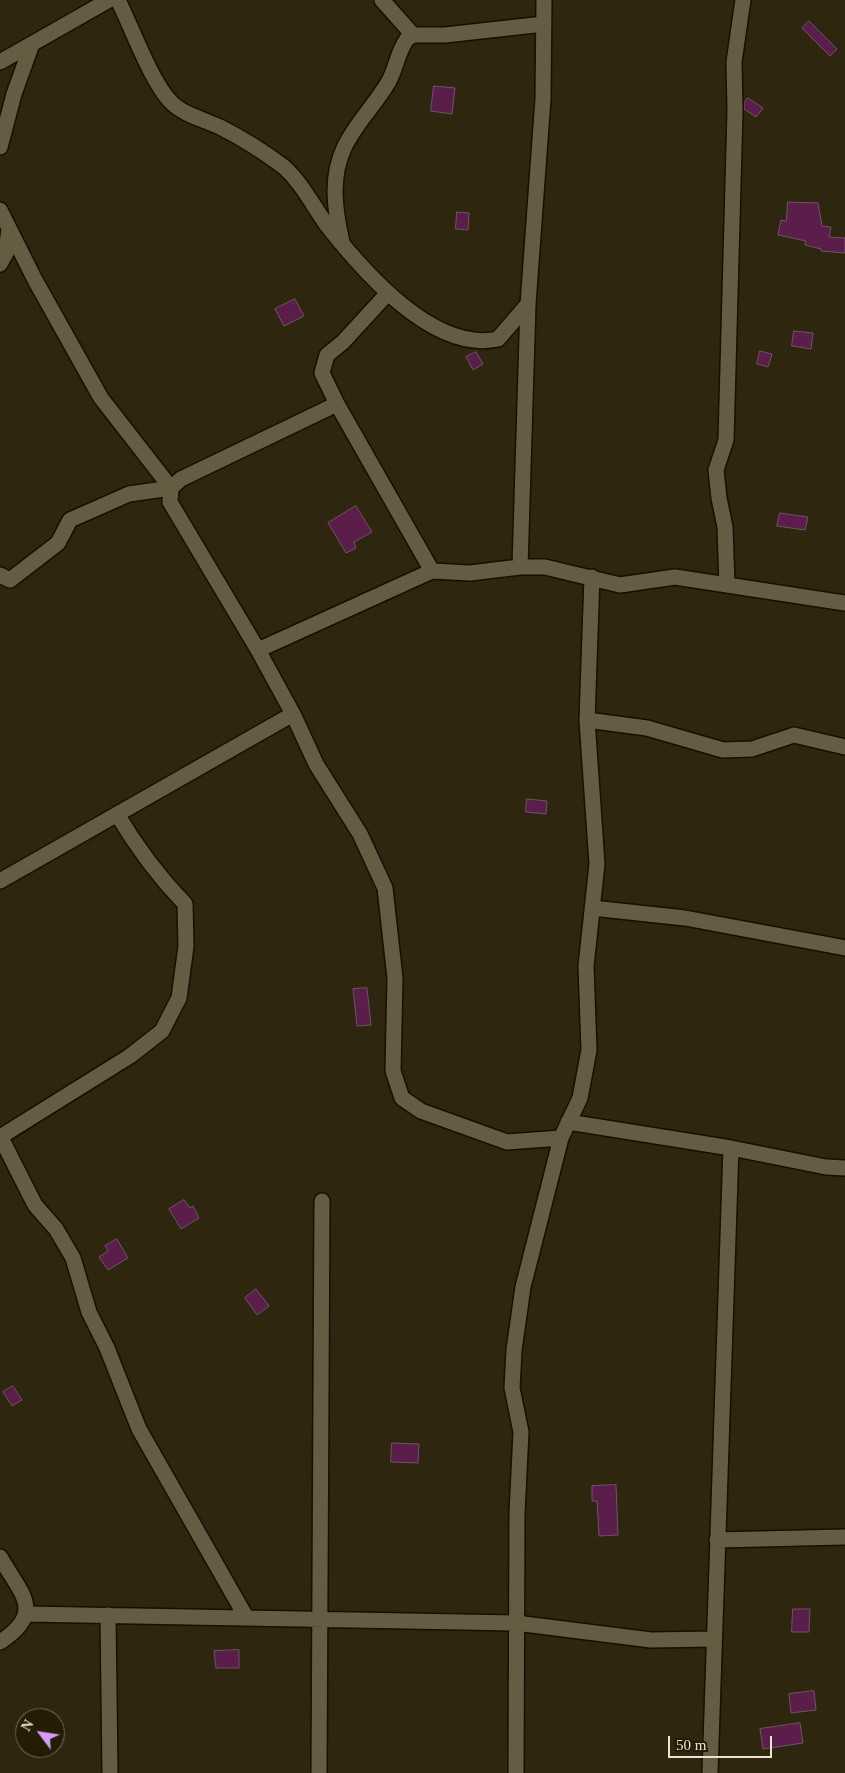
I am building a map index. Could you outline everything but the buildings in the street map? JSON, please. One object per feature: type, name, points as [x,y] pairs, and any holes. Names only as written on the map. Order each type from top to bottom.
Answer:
[{"type":"street","points":[[0,62],[109,0]]},
{"type":"street","points":[[118,0],[151,72],[171,102],[193,116],[245,141],[286,170],[300,184],[342,243],[368,275],[387,294],[446,333],[479,342],[498,339],[528,304]]},
{"type":"street","points":[[382,0],[413,35]]},
{"type":"street","points":[[520,567],[528,304],[542,98],[544,0]]},
{"type":"street","points":[[727,585],[725,527],[716,470],[726,440],[735,111],[734,62],[743,0]]},
{"type":"street","points":[[342,243],[335,182],[338,165],[344,147],[390,80],[404,44],[413,35],[445,35],[544,24]]},
{"type":"street","points":[[0,147],[14,94],[32,44]]},
{"type":"street","points":[[0,210],[101,398],[171,488],[170,502],[258,650],[293,714],[316,764],[360,834],[385,888],[395,978],[393,1071],[402,1098],[421,1111],[507,1142],[561,1138]]},
{"type":"street","points":[[0,264],[6,252],[9,228]]},
{"type":"street","points":[[387,294],[343,342],[327,355],[322,373],[337,404],[432,571]]},
{"type":"street","points":[[0,575],[10,580],[30,566],[58,543],[70,520],[129,494],[171,488],[182,479],[337,404]]},
{"type":"street","points":[[258,650],[432,571],[470,573],[520,567],[554,568],[620,585],[674,577],[845,602]]},
{"type":"street","points":[[516,1773],[516,1624],[520,1432],[512,1388],[514,1350],[523,1287],[561,1138],[580,1098],[589,1050],[586,966],[597,864],[587,720],[592,577]]},
{"type":"street","points":[[0,881],[293,714]]},
{"type":"street","points":[[587,720],[647,728],[723,750],[752,748],[794,735],[845,747]]},
{"type":"street","points":[[117,814],[137,848],[163,881],[185,904],[186,946],[179,998],[162,1031],[137,1051],[0,1136],[36,1205],[56,1229],[73,1258],[89,1312],[107,1348],[139,1429],[246,1617]]},
{"type":"street","points":[[592,908],[685,918],[845,948]]},
{"type":"street","points":[[568,1122],[731,1148],[826,1167],[845,1168]]},
{"type":"street","points":[[710,1773],[713,1639],[731,1148]]},
{"type":"street","points":[[319,1773],[322,1201]]},
{"type":"street","points":[[717,1540],[845,1537]]},
{"type":"street","points":[[0,1557],[25,1598],[26,1614],[22,1624],[0,1642]]},
{"type":"street","points":[[26,1614],[319,1618],[516,1624],[651,1640],[713,1639]]},
{"type":"street","points":[[108,1615],[110,1773]]}]
